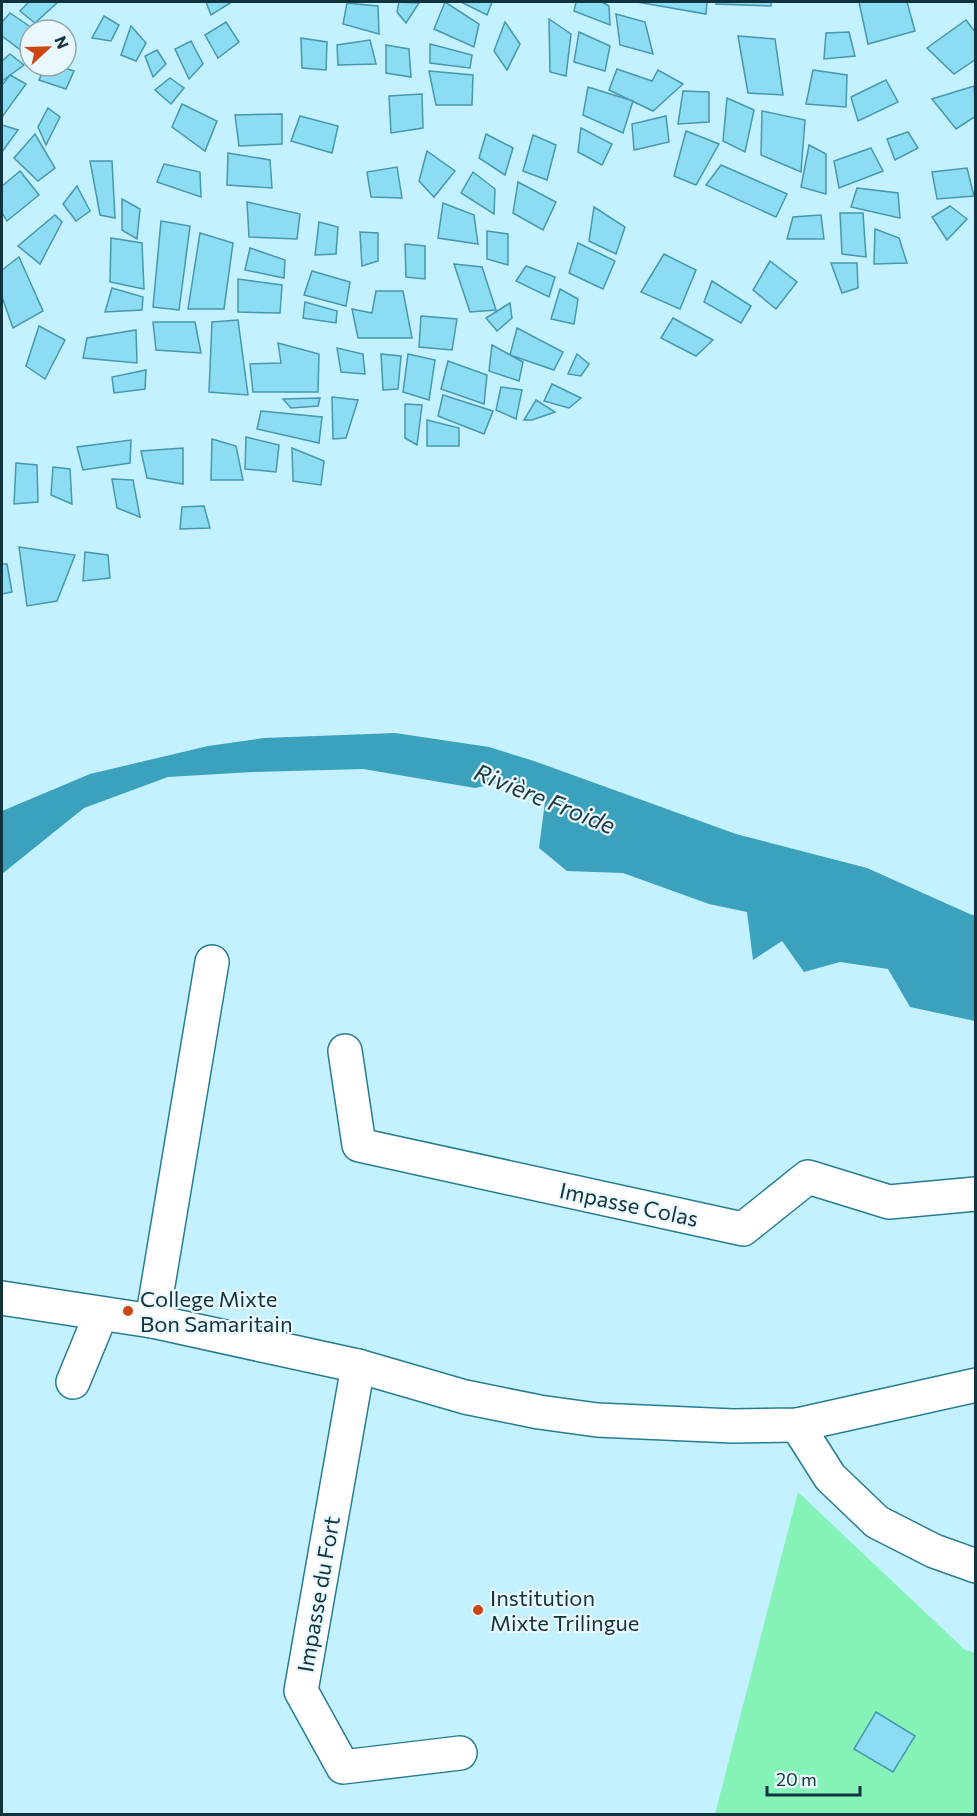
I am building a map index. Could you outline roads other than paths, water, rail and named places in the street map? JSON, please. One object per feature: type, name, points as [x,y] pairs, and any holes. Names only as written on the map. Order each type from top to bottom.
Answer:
[{"type":"street","points":[[152,1321],[212,962]]},
{"type":"street","name":"Impasse Colas","points":[[345,1051],[359,1145],[743,1229],[808,1177],[889,1202],[975,1194]]},
{"type":"street","points":[[2,1298],[152,1321],[358,1366],[465,1397],[539,1412],[597,1420],[734,1426],[796,1425],[975,1385]]},
{"type":"street","points":[[73,1382],[101,1314]]},
{"type":"street","name":"Impasse du Fort","points":[[358,1366],[301,1691],[343,1767],[460,1753]]},
{"type":"street","points":[[796,1425],[830,1477],[877,1522],[934,1551],[975,1566]]},
{"type":"water","name":"Rivière Froide","points":[[395,733],[489,747],[534,761],[736,834],[867,868],[975,915],[975,1021],[910,1007],[888,969],[840,962],[804,972],[782,941],[753,960],[747,912],[709,904],[623,873],[567,871],[539,848],[545,802],[499,783],[475,788],[363,769],[168,777],[84,808],[2,874],[2,811],[90,774],[208,746],[264,738]]},
{"type":"place","name":"College Mixte Bon Samaritain","points":[[128,1311]]},
{"type":"place","name":"Institution Mixte Trilingue","points":[[478,1610]]}]
